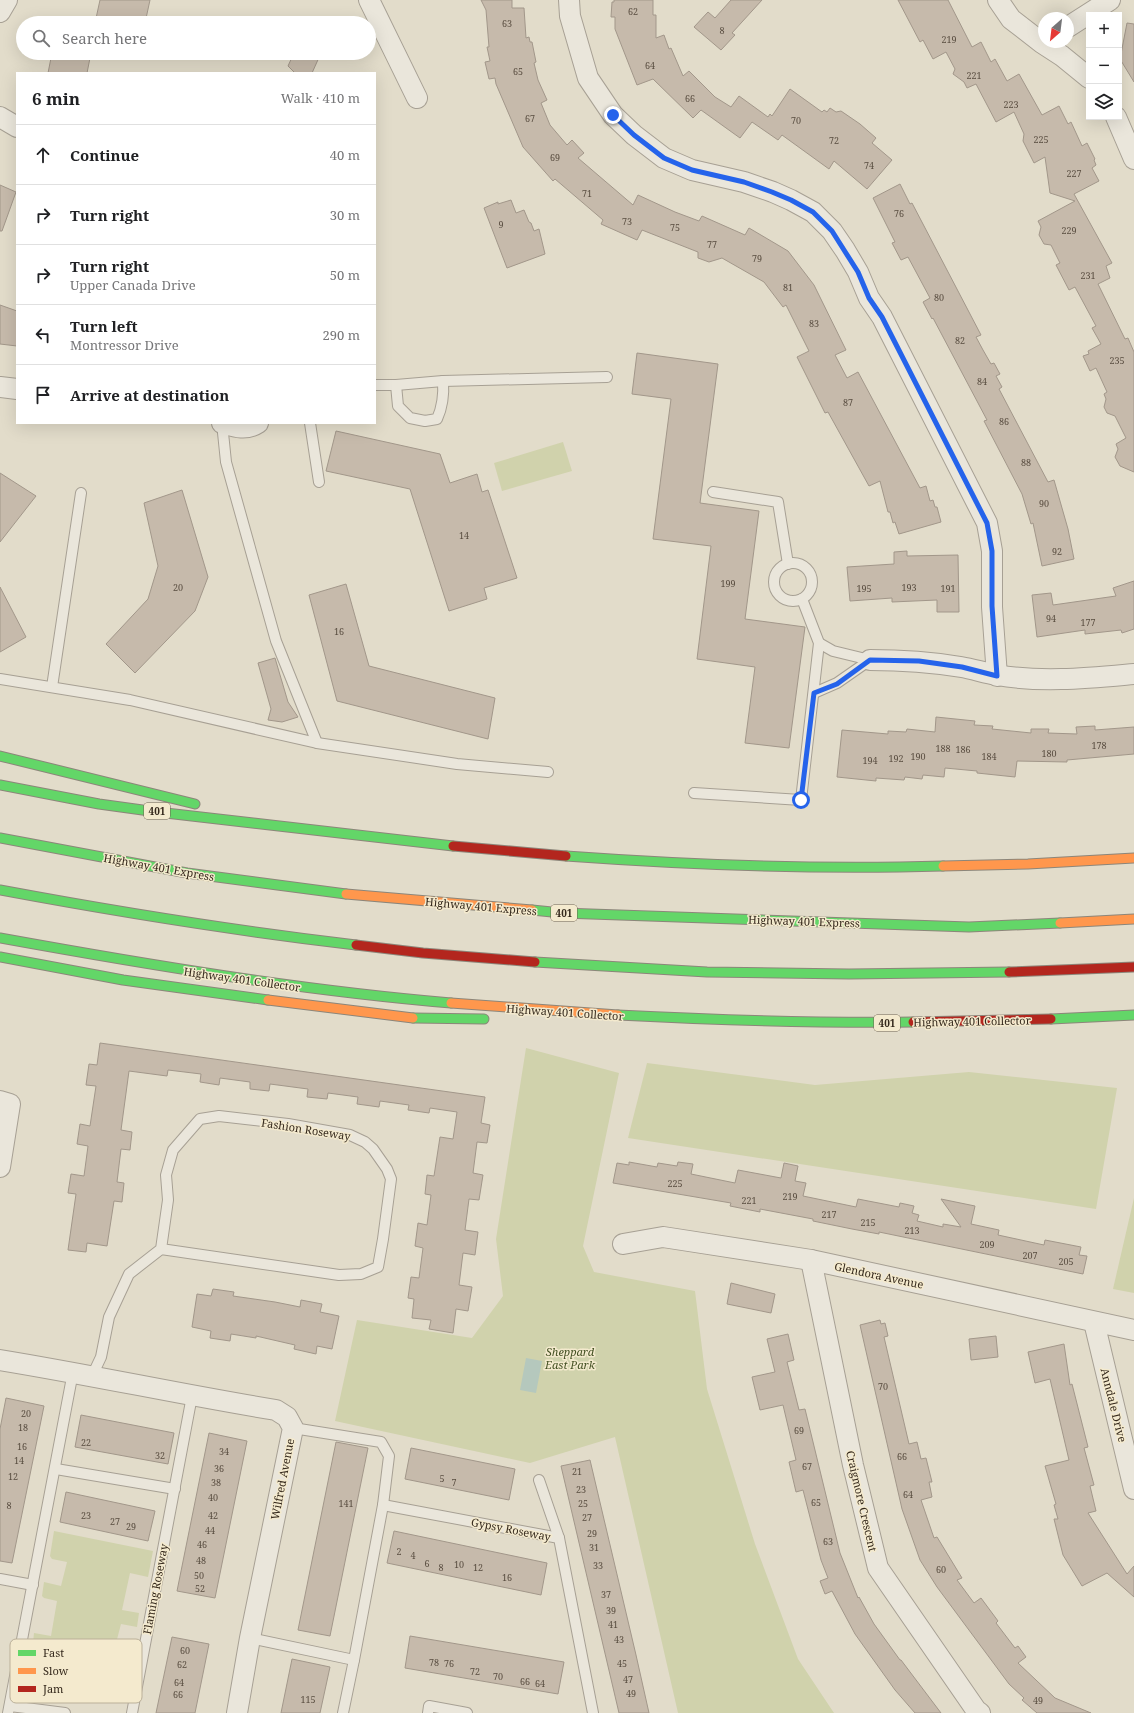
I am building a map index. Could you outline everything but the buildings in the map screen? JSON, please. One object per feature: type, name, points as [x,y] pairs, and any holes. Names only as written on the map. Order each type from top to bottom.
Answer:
[{"type":"highway","points":[[0,756],[207,806]]},
{"type":"highway","name":"401","points":[[0,785],[113,806],[315,832],[459,848],[546,855],[713,864],[862,867],[981,866],[1134,858]]},
{"type":"highway","points":[[222,810],[315,832]]},
{"type":"highway","name":"Highway 401 Express","points":[[0,838],[187,873],[319,891],[562,913],[969,927],[1134,919]]},
{"type":"highway","points":[[0,890],[146,917],[314,941],[432,954],[550,964],[730,973],[850,975],[1024,972],[1134,967]]},
{"type":"highway","name":"Highway 401 Collector","points":[[0,938],[210,975],[318,990],[426,1001],[641,1017],[768,1022],[907,1023],[1134,1015]]},
{"type":"highway","points":[[0,957],[131,981],[315,1007],[426,1019],[490,1018]]},
{"type":"highway","points":[[529,1018],[641,1017]]},
{"type":"street","points":[[0,12],[7,0]]},
{"type":"street","points":[[369,0],[417,98]]},
{"type":"street","points":[[569,0],[570,16],[588,78],[613,115],[634,135],[664,158],[692,170],[744,182],[772,192],[813,212],[832,231],[848,255],[858,272],[869,298],[882,317],[987,523],[992,551],[992,606],[997,676]]},
{"type":"street","points":[[998,0],[1011,19],[1038,39]]},
{"type":"street","points":[[1074,23],[1110,0]]},
{"type":"street","points":[[1050,48],[1086,76]]},
{"type":"street","points":[[0,117],[16,126]]},
{"type":"street","points":[[1117,120],[1134,159]]},
{"type":"street","points":[[0,387],[16,389]]},
{"type":"street","points":[[226,424],[242,428],[251,428],[257,424]]},
{"type":"street","points":[[870,660],[919,661],[962,667],[997,676],[1033,678],[1076,679],[1134,674]]},
{"type":"street","points":[[0,1167],[5,1102]]},
{"type":"street","name":"Glendora Avenue","points":[[623,1244],[663,1237],[811,1260],[1134,1330]]},
{"type":"street","name":"Craigmore Crescent","points":[[811,1260],[853,1465],[878,1568],[976,1710],[980,1713]]},
{"type":"street","name":"Anndale Drive","points":[[1094,1322],[1134,1489]]},
{"type":"street","name":"Wilfred Avenue","points":[[0,1360],[276,1410],[287,1416],[292,1428],[250,1638],[237,1713]]},
{"type":"lane","points":[[376,385],[396,386],[443,381],[607,377]]},
{"type":"lane","points":[[396,386],[398,406],[410,418],[425,421],[437,418],[439,414],[444,397],[443,381]]},
{"type":"lane","points":[[222,424],[226,462],[276,641],[317,743]]},
{"type":"lane","points":[[310,424],[319,482]]},
{"type":"lane","points":[[713,492],[778,502],[788,564]]},
{"type":"lane","points":[[52,687],[81,493]]},
{"type":"lane","points":[[788,564],[800,565],[809,572],[812,584],[810,590],[802,598],[790,601],[779,595],[775,590],[774,583],[778,571],[788,564]]},
{"type":"lane","points":[[694,793],[801,800],[819,643],[802,598]]},
{"type":"lane","points":[[819,643],[832,651],[870,660]]},
{"type":"lane","points":[[814,693],[837,684],[870,660]]},
{"type":"lane","points":[[0,679],[130,700],[317,743],[457,764],[548,772]]},
{"type":"lane","name":"Fashion Roseway","points":[[219,1116],[288,1124],[350,1135],[365,1142],[373,1149],[387,1169],[391,1179],[378,1266],[361,1274],[339,1274],[161,1249],[168,1200],[166,1175],[173,1150],[200,1119],[219,1116]]},
{"type":"lane","points":[[23,1639],[56,1469],[83,1374],[102,1357],[110,1316],[129,1274],[161,1249]]},
{"type":"lane","name":"Flaming Roseway","points":[[142,1661],[192,1396]]},
{"type":"lane","points":[[292,1428],[381,1442],[389,1456],[383,1505],[354,1660],[342,1713]]},
{"type":"lane","points":[[56,1469],[175,1489]]},
{"type":"lane","points":[[538,1480],[559,1538]]},
{"type":"lane","name":"Gypsy Roseway","points":[[383,1505],[559,1538],[593,1713]]},
{"type":"lane","points":[[0,1579],[33,1585]]},
{"type":"lane","points":[[250,1638],[354,1660]]},
{"type":"lane","name":"Flaming Roseway","points":[[132,1713],[134,1703]]},
{"type":"lane","points":[[428,1713],[429,1706],[466,1713]]},
{"type":"lane","points":[[9,1709],[65,1713]]},
{"type":"green space","points":[[563,442],[572,471],[502,491],[494,463]]},
{"type":"green space","name":"Sheppard East Park","points":[[526,1048],[619,1073],[583,1246],[594,1272],[695,1291],[707,1389],[755,1544],[798,1659],[834,1713],[678,1713],[615,1437],[530,1463],[335,1421],[357,1320],[472,1338],[503,1296],[496,1239]]},
{"type":"green space","points":[[647,1063],[815,1085],[969,1072],[1117,1088],[1096,1209],[628,1138]]},
{"type":"green space","points":[[1134,1198],[1134,1293],[1113,1289]]},
{"type":"green space","points":[[54,1531],[153,1551],[148,1577],[130,1573],[122,1610],[139,1613],[137,1627],[121,1624],[117,1639],[33,1639],[34,1633],[51,1636],[57,1601],[44,1598],[42,1596],[44,1582],[61,1586],[67,1562],[52,1559],[50,1556]]},
{"type":"shaded area","points":[[526,1358],[542,1361],[536,1393],[520,1390]]},
{"type":"traffic: fast","points":[[0,756],[195,804]]},
{"type":"traffic: fast","points":[[0,785],[99,804],[157,812],[453,846]]},
{"type":"traffic: fast","points":[[0,838],[187,873],[346,894]]},
{"type":"traffic: fast","points":[[566,856],[754,866],[943,866]]},
{"type":"traffic: fast","points":[[0,890],[89,906],[266,934],[356,945]]},
{"type":"traffic: fast","points":[[532,910],[562,913],[969,927],[1060,923]]},
{"type":"traffic: fast","points":[[0,938],[224,976],[394,998],[451,1003]]},
{"type":"traffic: fast","points":[[0,957],[123,980],[268,1000]]},
{"type":"traffic: fast","points":[[535,962],[707,972],[849,974],[1009,972]]},
{"type":"traffic: fast","points":[[618,1015],[766,1021],[913,1022]]},
{"type":"traffic: fast","points":[[1051,1019],[1134,1015]]},
{"type":"traffic: fast","points":[[413,1018],[484,1019]]},
{"type":"traffic: slow","points":[[943,866],[1028,864],[1134,858]]},
{"type":"traffic: slow","points":[[346,894],[532,910]]},
{"type":"traffic: slow","points":[[1060,923],[1134,919]]},
{"type":"traffic: slow","points":[[268,1000],[413,1018]]},
{"type":"traffic: slow","points":[[451,1003],[618,1015]]},
{"type":"traffic: jam","points":[[453,846],[566,856]]},
{"type":"traffic: jam","points":[[356,945],[423,953],[535,962]]},
{"type":"traffic: jam","points":[[1009,972],[1134,967]]},
{"type":"traffic: jam","points":[[913,1022],[1051,1019]]},
{"type":"route","points":[[613,115],[634,135],[664,158],[692,170],[724,176],[744,182],[791,200],[813,212],[832,231],[858,272],[869,298],[882,317],[987,523],[992,551],[992,606],[997,676],[962,667],[919,661],[870,660],[837,684],[814,693],[801,800]]}]
